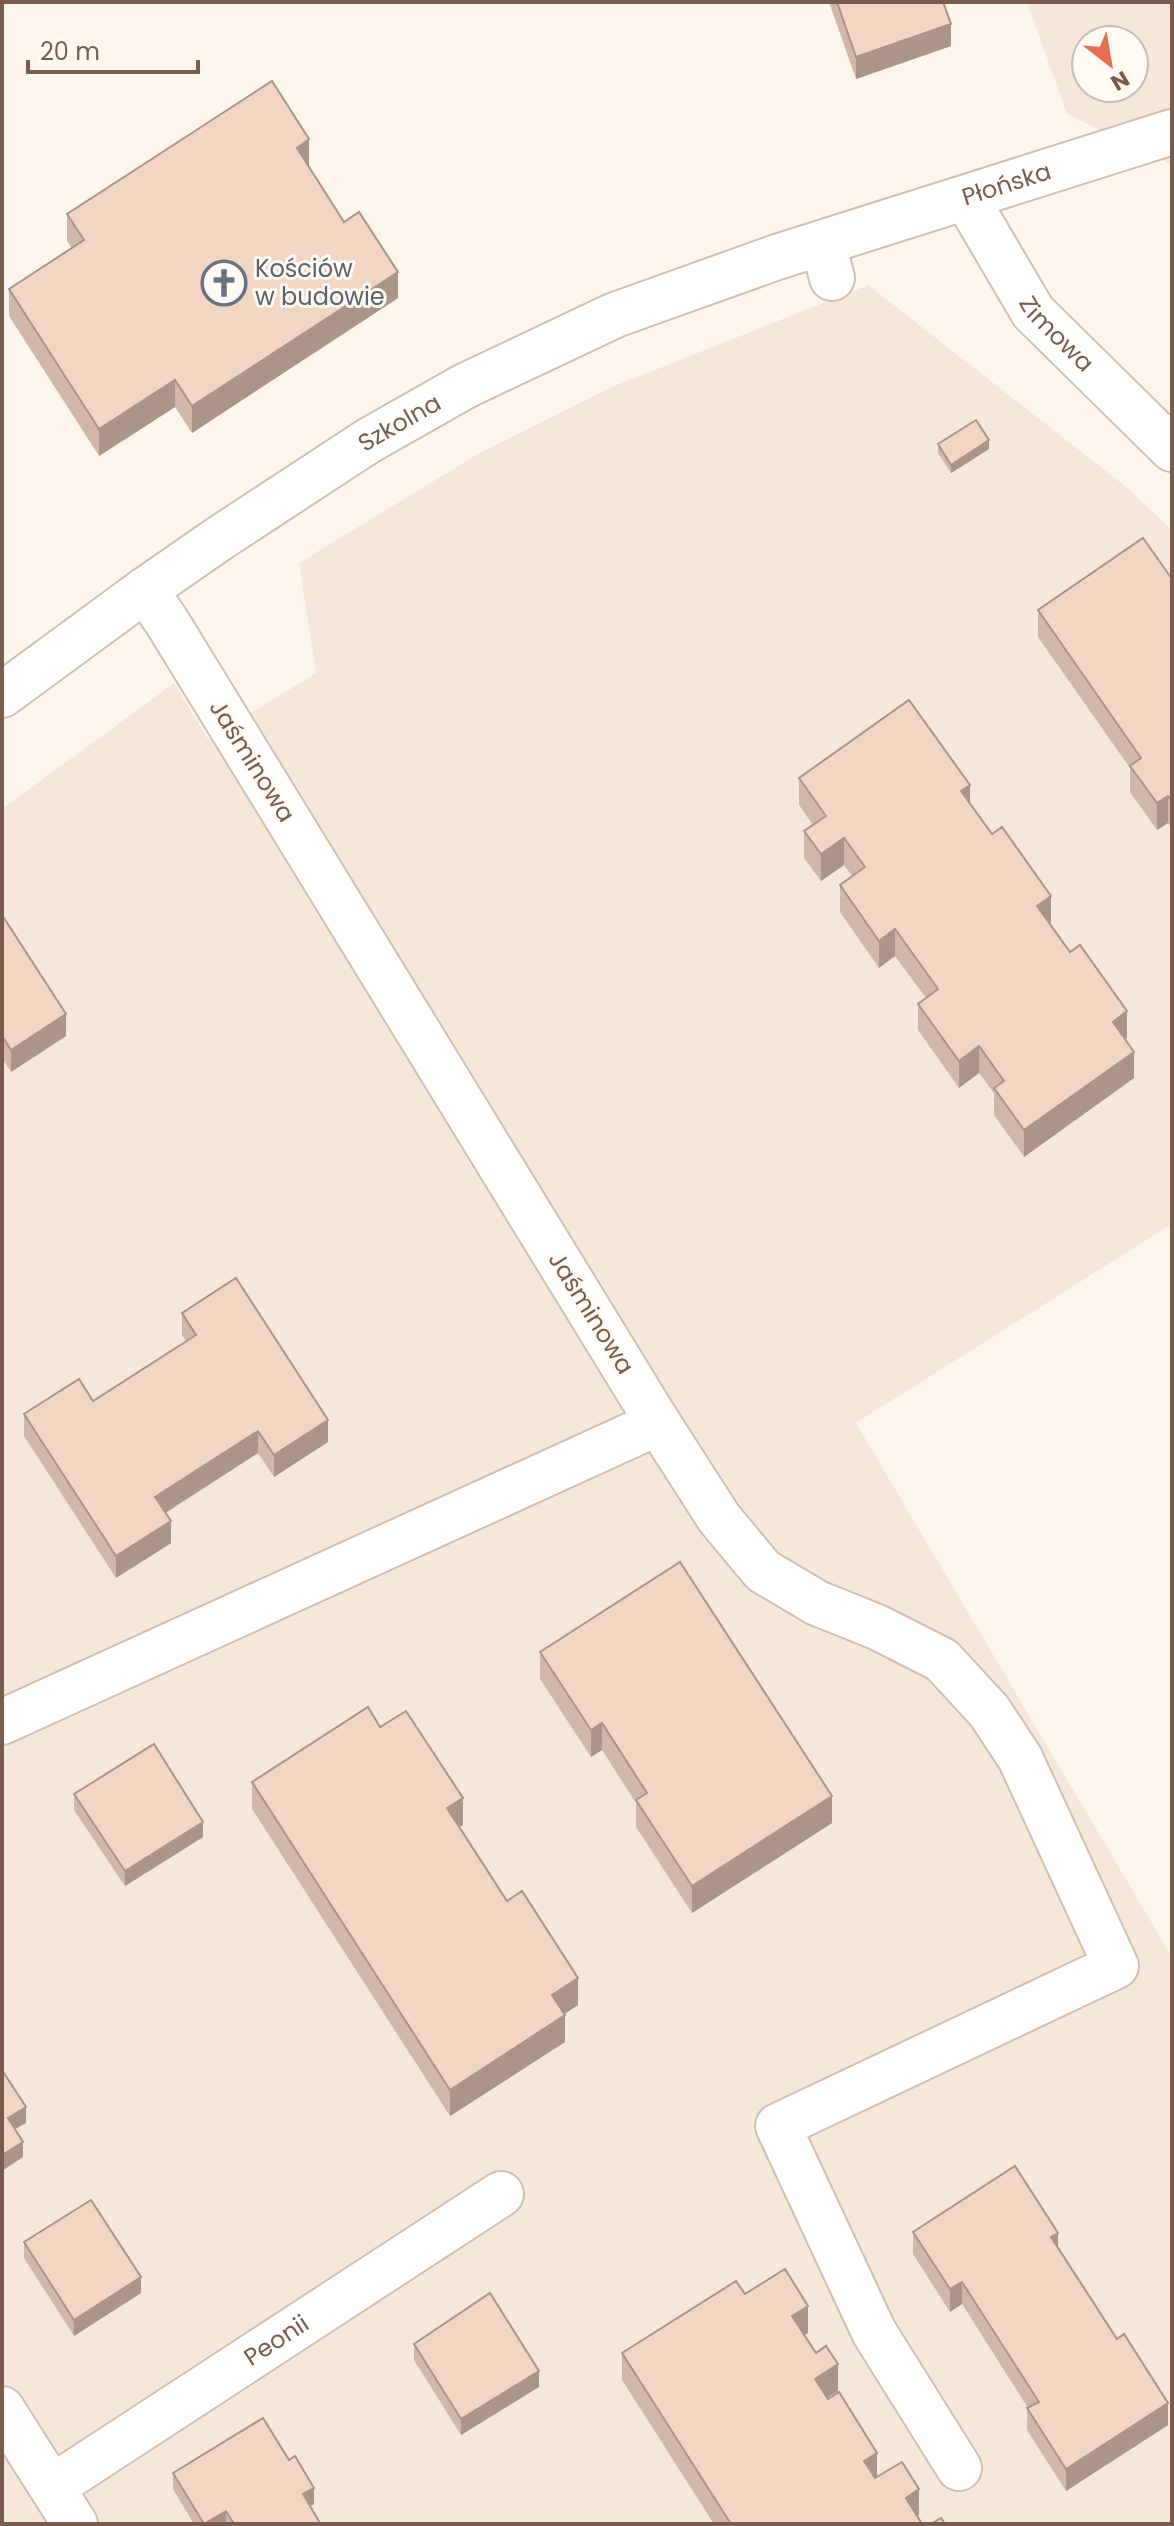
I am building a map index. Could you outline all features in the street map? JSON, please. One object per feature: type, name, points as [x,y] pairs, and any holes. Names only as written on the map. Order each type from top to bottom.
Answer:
[{"type":"street","name":"Płońska","points":[[833,252],[966,198],[1172,132]]},
{"type":"street","name":"Zimowa","points":[[966,198],[1033,312],[1172,449]]},
{"type":"street","name":"Szkolna","points":[[2,695],[145,590],[368,441],[465,386],[615,315],[833,252]]},
{"type":"street","name":"Jaśminowa","points":[[145,590],[719,1518],[763,1571],[817,1603],[877,1627],[942,1660],[989,1711],[1020,1758],[1116,1966],[778,2126],[874,2332],[959,2468]]},
{"type":"street","points":[[2,1722],[658,1423]]},
{"type":"street","name":"Peonii","points":[[52,2487],[501,2194]]},
{"type":"street","points":[[2,2409],[75,2524]]},
{"type":"shaded area","points":[[1027,2],[1172,2],[1172,165],[1067,114]]},
{"type":"shaded area","points":[[868,285],[1125,486],[1172,530],[1172,1224],[856,1423],[1172,1957],[1172,2524],[2,2524],[2,809],[174,683],[208,739],[316,673],[299,563],[478,454],[612,387]]},
{"type":"building","points":[[837,2],[943,2],[951,24],[856,57]]},
{"type":"building","name":"Kościów w budowie","points":[[272,81],[309,139],[297,148],[344,222],[359,212],[398,272],[192,406],[175,380],[99,429],[9,289],[84,240],[67,214]]},
{"type":"building","points":[[976,420],[989,440],[951,465],[938,444]]},
{"type":"building","points":[[1143,538],[1172,579],[1172,802],[1168,796],[1157,803],[1130,766],[1141,758],[1038,610]]},
{"type":"building","points":[[909,700],[970,785],[961,791],[992,834],[1002,827],[1051,896],[1037,906],[1070,952],[1080,945],[1127,1011],[1113,1022],[1134,1052],[1024,1130],[994,1088],[1004,1081],[979,1046],[959,1061],[918,1004],[938,989],[895,929],[879,941],[840,885],[865,867],[844,838],[821,854],[804,831],[826,816],[799,778]]},
{"type":"building","points":[[2,915],[66,1014],[11,1050],[2,1036]]},
{"type":"building","points":[[236,1278],[328,1420],[274,1455],[258,1431],[155,1497],[171,1521],[116,1556],[24,1414],[79,1379],[93,1401],[196,1335],[182,1313]]},
{"type":"building","points":[[680,1562],[832,1796],[692,1886],[636,1800],[647,1793],[602,1723],[591,1730],[540,1652]]},
{"type":"building","points":[[368,1707],[380,1727],[406,1711],[463,1798],[447,1808],[507,1901],[522,1891],[578,1978],[552,1995],[565,2015],[450,2090],[252,1782]]},
{"type":"building","points":[[154,1744],[203,1822],[125,1871],[74,1794]]},
{"type":"building","points":[[2,2070],[26,2107],[8,2118],[23,2142],[2,2155]]},
{"type":"building","points":[[1015,2166],[1058,2233],[1051,2237],[1117,2339],[1124,2334],[1168,2403],[1066,2469],[1027,2408],[1039,2402],[962,2282],[950,2289],[913,2232]]},
{"type":"building","points":[[91,2200],[141,2277],[74,2320],[24,2242]]},
{"type":"building","points":[[785,2269],[808,2306],[792,2316],[816,2353],[826,2346],[838,2364],[815,2379],[828,2399],[839,2392],[877,2453],[864,2461],[875,2478],[902,2462],[919,2489],[906,2498],[922,2524],[731,2524],[622,2353],[736,2281],[745,2294]]},
{"type":"building","points":[[490,2293],[539,2371],[461,2419],[414,2344]]},
{"type":"building","points":[[263,2418],[289,2460],[295,2456],[314,2488],[303,2494],[320,2523],[234,2524],[226,2511],[204,2524],[173,2473]]},
{"type":"building","points":[[941,2518],[945,2524],[931,2524]]},
{"type":"place","name":"Kościów w budowie","points":[[224,283]]}]
